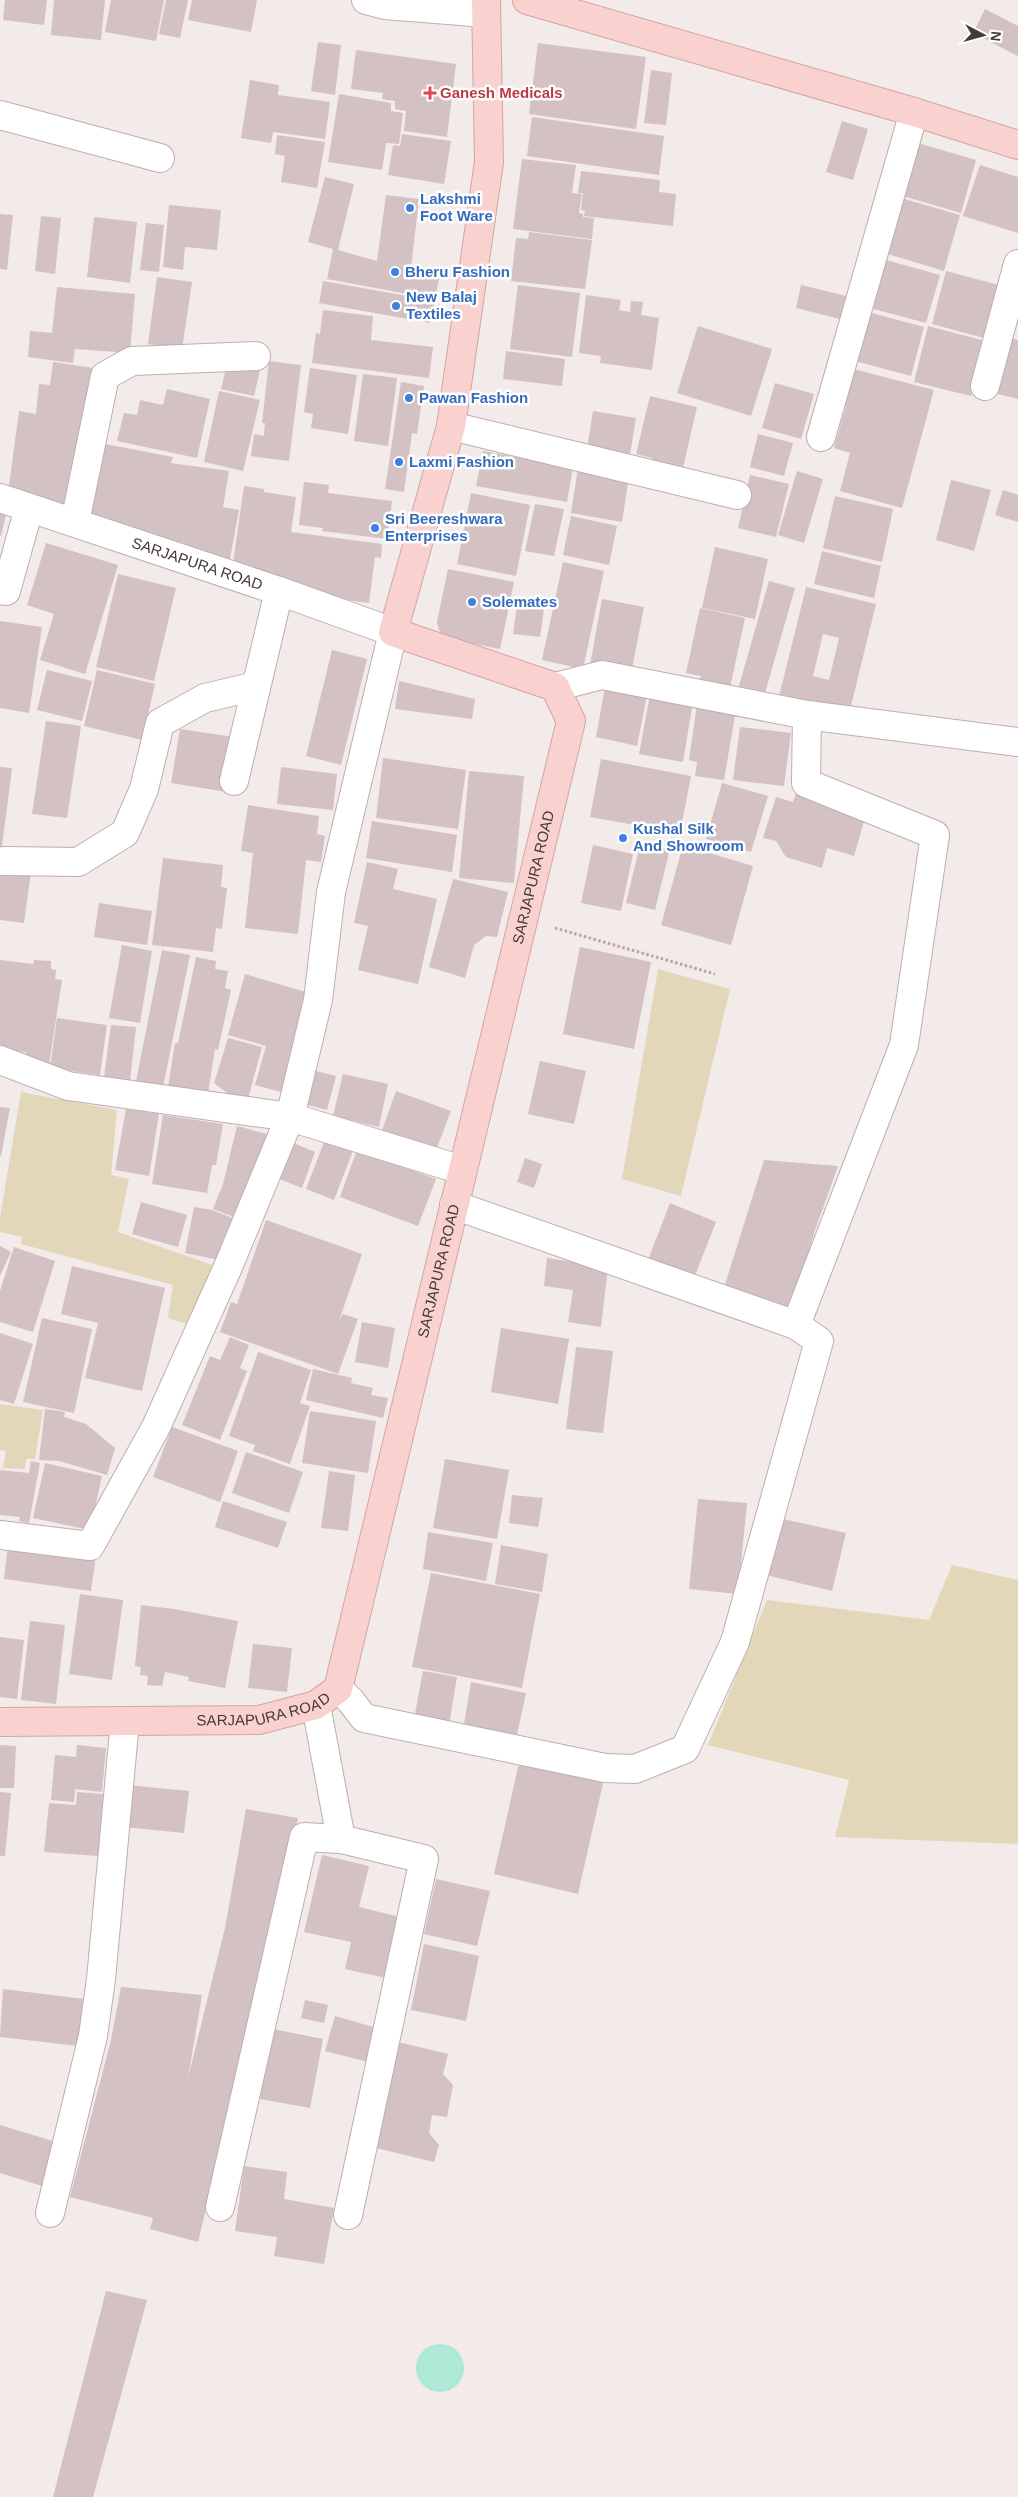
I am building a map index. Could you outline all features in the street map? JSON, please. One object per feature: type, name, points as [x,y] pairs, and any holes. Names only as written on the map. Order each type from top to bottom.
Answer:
[{"type":"main road","points":[[527,0],[914,112],[1018,145]]},
{"type":"main road","points":[[394,632],[450,426],[489,162],[486,7]]},
{"type":"main road","name":"SARJAPURA ROAD","points":[[0,1722],[259,1720],[316,1705],[338,1689],[571,720],[555,687],[394,632]]},
{"type":"street","points":[[366,0],[385,5],[486,7]]},
{"type":"street","points":[[821,437],[914,112]]},
{"type":"street","points":[[0,115],[160,158]]},
{"type":"street","points":[[985,386],[1018,264]]},
{"type":"street","points":[[75,522],[105,376],[132,361],[256,356]]},
{"type":"street","points":[[450,426],[737,495]]},
{"type":"street","name":"SARJAPURA ROAD","points":[[0,498],[279,591],[394,632]]},
{"type":"street","points":[[0,590],[6,591],[29,508]]},
{"type":"street","points":[[234,781],[279,591]]},
{"type":"street","points":[[0,1535],[90,1546],[156,1427],[228,1267],[290,1117],[318,1000],[331,892],[394,632]]},
{"type":"street","points":[[555,687],[602,675],[807,715],[1018,742]]},
{"type":"street","points":[[4,861],[78,862],[125,833],[144,789],[160,723],[205,698],[256,686]]},
{"type":"street","points":[[796,1325],[904,1045],[935,834],[806,782],[807,715]]},
{"type":"street","points":[[0,1060],[68,1086],[290,1117],[462,1170]]},
{"type":"street","points":[[338,1689],[350,1700],[364,1718],[605,1768],[635,1769],[685,1749],[735,1642],[819,1340],[796,1325],[454,1205]]},
{"type":"street","points":[[316,1705],[341,1839]]},
{"type":"street","points":[[50,2213],[94,2036],[125,1721]]},
{"type":"street","points":[[220,2207],[304,1837],[341,1839],[424,1859],[348,2215]]},
{"type":"path","points":[[523,919],[716,974]]},
{"type":"shaded area","points":[[658,969],[730,989],[681,1196],[622,1179]]},
{"type":"shaded area","points":[[21,1092],[117,1110],[111,1175],[129,1179],[118,1232],[221,1268],[190,1325],[168,1318],[173,1285],[21,1244],[22,1237],[0,1232],[0,1218]]},
{"type":"shaded area","points":[[0,1404],[43,1410],[35,1459],[26,1459],[25,1469],[3,1468],[6,1451],[0,1450]]},
{"type":"shaded area","points":[[952,1565],[1018,1580],[1018,1844],[835,1837],[849,1780],[708,1745],[767,1600],[929,1620]]},
{"type":"shaded area","points":[[440,2344],[449,2346],[457,2351],[462,2359],[464,2368],[462,2377],[457,2385],[449,2390],[440,2392],[431,2390],[423,2385],[418,2377],[416,2368],[418,2359],[423,2351],[431,2346]]},
{"type":"building","points":[[5,0],[47,0],[44,25],[3,20]]},
{"type":"building","points":[[54,0],[105,0],[101,40],[51,35]]},
{"type":"building","points":[[111,0],[164,0],[156,41],[105,32]]},
{"type":"building","points":[[166,0],[188,0],[180,38],[159,34]]},
{"type":"building","points":[[192,0],[257,0],[251,32],[188,20]]},
{"type":"building","points":[[985,9],[1018,26],[1018,56],[973,33]]},
{"type":"building","points":[[318,42],[341,45],[335,95],[311,91]]},
{"type":"building","points":[[538,43],[646,57],[636,129],[529,114]]},
{"type":"building","points":[[356,50],[456,64],[447,137],[404,131],[406,111],[395,109],[395,101],[382,99],[383,93],[351,89]]},
{"type":"building","points":[[651,70],[672,73],[666,125],[644,123]]},
{"type":"building","points":[[250,80],[279,85],[278,95],[330,102],[325,139],[273,132],[271,143],[241,138]]},
{"type":"building","points":[[339,94],[391,103],[391,111],[403,113],[399,144],[386,143],[382,170],[328,162]]},
{"type":"building","points":[[532,117],[664,136],[659,175],[527,156]]},
{"type":"building","points":[[842,121],[868,129],[853,180],[826,172]]},
{"type":"building","points":[[402,134],[451,141],[444,184],[388,175],[393,145],[400,146]]},
{"type":"building","points":[[277,135],[325,142],[317,188],[281,182],[285,156],[275,154]]},
{"type":"building","points":[[911,141],[976,160],[961,213],[896,194]]},
{"type":"building","points":[[522,159],[576,165],[572,193],[582,194],[579,213],[583,214],[583,217],[594,218],[592,239],[513,229]]},
{"type":"building","points":[[980,165],[1018,177],[1018,233],[963,216]]},
{"type":"building","points":[[581,171],[660,180],[659,192],[676,194],[673,226],[584,216],[585,211],[581,210],[583,193],[578,193]]},
{"type":"building","points":[[325,177],[354,184],[338,250],[377,261],[386,195],[419,199],[411,268],[440,274],[435,299],[327,279],[333,249],[308,242]]},
{"type":"building","points":[[894,196],[960,215],[944,271],[878,251]]},
{"type":"building","points":[[169,205],[221,210],[217,250],[185,247],[183,270],[163,267]]},
{"type":"building","points":[[0,214],[13,215],[7,270],[0,269]]},
{"type":"building","points":[[41,216],[61,218],[55,274],[35,271]]},
{"type":"building","points":[[94,217],[137,222],[130,283],[87,277]]},
{"type":"building","points":[[146,223],[164,225],[159,272],[140,270]]},
{"type":"building","points":[[529,232],[592,240],[585,289],[511,281],[516,238],[528,239]]},
{"type":"building","points":[[879,258],[940,275],[926,323],[866,307]]},
{"type":"building","points":[[946,271],[1010,288],[995,341],[932,324]]},
{"type":"building","points":[[157,277],[192,282],[182,349],[148,344]]},
{"type":"building","points":[[323,281],[435,301],[430,323],[319,303]]},
{"type":"building","points":[[518,285],[580,293],[572,357],[510,349]]},
{"type":"building","points":[[801,285],[846,296],[840,319],[796,308]]},
{"type":"building","points":[[57,287],[135,294],[130,353],[75,349],[73,363],[28,357],[30,331],[52,333]]},
{"type":"building","points":[[586,295],[621,300],[619,310],[630,312],[631,301],[643,302],[641,315],[659,318],[652,370],[600,363],[601,356],[579,353]]},
{"type":"building","points":[[323,310],[373,316],[371,340],[433,347],[429,378],[312,363],[316,333],[320,334]]},
{"type":"building","points":[[868,312],[924,327],[911,376],[855,361]]},
{"type":"building","points":[[698,326],[772,349],[751,416],[677,393]]},
{"type":"building","points":[[928,326],[985,341],[971,396],[914,382]]},
{"type":"building","points":[[1008,337],[1018,340],[1018,399],[994,393]]},
{"type":"building","points":[[506,351],[565,359],[562,386],[503,379]]},
{"type":"building","points":[[269,361],[301,365],[289,461],[251,456],[254,434],[264,436],[265,423],[262,423]]},
{"type":"building","points":[[53,362],[94,368],[74,516],[41,497],[9,486],[19,411],[36,414],[39,384],[50,385]]},
{"type":"building","points":[[261,366],[254,396],[221,389],[226,368]]},
{"type":"building","points":[[846,367],[934,390],[902,508],[840,491],[850,453],[834,448],[846,406],[837,403]]},
{"type":"building","points":[[310,368],[357,375],[348,434],[311,428],[313,414],[304,412]]},
{"type":"building","points":[[363,374],[397,378],[388,446],[354,441]]},
{"type":"building","points":[[401,382],[424,386],[417,434],[412,433],[404,492],[385,489]]},
{"type":"building","points":[[775,383],[814,394],[801,439],[762,428]]},
{"type":"building","points":[[167,389],[210,399],[197,458],[117,441],[124,413],[137,415],[140,400],[163,405]]},
{"type":"building","points":[[219,391],[260,400],[243,471],[204,462]]},
{"type":"building","points":[[650,396],[697,407],[682,472],[650,464],[652,458],[636,454]]},
{"type":"building","points":[[593,411],[636,418],[630,455],[587,449]]},
{"type":"building","points":[[758,434],[793,443],[784,476],[750,467]]},
{"type":"building","points":[[94,442],[173,457],[171,463],[229,471],[223,507],[239,510],[230,559],[184,546],[184,543],[142,535],[142,531],[81,514]]},
{"type":"building","points":[[483,451],[573,467],[567,502],[476,486]]},
{"type":"building","points":[[578,468],[629,476],[622,522],[571,513]]},
{"type":"building","points":[[797,471],[823,479],[804,543],[778,535]]},
{"type":"building","points":[[750,475],[789,484],[776,537],[738,528]]},
{"type":"building","points":[[951,480],[991,490],[974,551],[936,540]]},
{"type":"building","points":[[304,482],[329,485],[328,493],[392,501],[387,539],[322,531],[323,528],[299,525]]},
{"type":"building","points":[[244,486],[264,489],[264,492],[296,497],[291,532],[382,544],[381,558],[375,557],[369,603],[305,595],[233,563]]},
{"type":"building","points":[[1003,490],[1018,495],[1018,522],[995,515]]},
{"type":"building","points":[[471,493],[530,505],[516,576],[457,564]]},
{"type":"building","points":[[835,496],[893,509],[882,562],[823,548]]},
{"type":"building","points":[[0,504],[8,506],[1,536],[0,536]]},
{"type":"building","points":[[535,504],[564,509],[554,556],[525,551]]},
{"type":"building","points":[[571,516],[617,526],[609,565],[563,555]]},
{"type":"building","points":[[46,543],[118,565],[85,674],[40,660],[54,614],[27,605]]},
{"type":"building","points":[[715,547],[768,559],[755,619],[702,608]]},
{"type":"building","points":[[822,551],[881,566],[874,598],[814,584]]},
{"type":"building","points":[[563,562],[604,571],[583,669],[542,660]]},
{"type":"building","points":[[448,569],[514,582],[500,649],[445,638],[439,630],[437,622]]},
{"type":"building","points":[[118,574],[176,588],[154,681],[96,667]]},
{"type":"building","points":[[769,581],[795,588],[763,700],[737,693]]},
{"type":"building","points":[[806,587],[876,604],[848,718],[778,701]],"holes":[[[823,634],[839,638],[829,680],[813,676]]]},
{"type":"building","points":[[518,598],[545,602],[540,637],[513,634]]},
{"type":"building","points":[[602,599],[644,607],[631,674],[590,665]]},
{"type":"building","points":[[700,608],[745,618],[728,697],[698,691],[701,676],[686,673]]},
{"type":"building","points":[[0,621],[42,627],[29,713],[0,708]]},
{"type":"building","points":[[332,650],[367,659],[341,765],[306,756]]},
{"type":"building","points":[[47,670],[92,681],[82,721],[37,710]]},
{"type":"building","points":[[97,670],[155,684],[142,740],[84,726]]},
{"type":"building","points":[[399,681],[475,699],[472,719],[395,709]]},
{"type":"building","points":[[605,687],[647,695],[637,746],[596,737]]},
{"type":"building","points":[[650,695],[693,702],[683,762],[639,754]]},
{"type":"building","points":[[697,704],[736,710],[724,780],[695,776],[697,762],[689,760]]},
{"type":"building","points":[[46,721],[81,726],[67,818],[32,814]]},
{"type":"building","points":[[740,727],[791,733],[784,786],[733,780]]},
{"type":"building","points":[[180,729],[234,737],[227,792],[171,783]]},
{"type":"building","points":[[383,758],[466,770],[458,829],[376,818]]},
{"type":"building","points":[[601,759],[691,776],[680,833],[590,817]]},
{"type":"building","points":[[0,767],[12,768],[1,854],[0,854]]},
{"type":"building","points":[[281,767],[337,774],[333,810],[277,804]]},
{"type":"building","points":[[469,771],[524,776],[514,883],[459,878]]},
{"type":"building","points":[[722,783],[768,796],[751,852],[706,839]]},
{"type":"building","points":[[797,790],[867,811],[854,856],[827,848],[822,868],[786,857],[776,841],[763,838],[776,797],[793,802]]},
{"type":"building","points":[[248,805],[319,816],[317,834],[325,836],[321,862],[306,860],[298,934],[245,928],[253,853],[241,851]]},
{"type":"building","points":[[372,821],[457,835],[452,872],[366,858]]},
{"type":"building","points":[[641,841],[670,849],[655,910],[626,903]]},
{"type":"building","points":[[593,845],[633,854],[621,911],[581,903]]},
{"type":"building","points":[[683,845],[753,866],[731,945],[661,925]]},
{"type":"building","points":[[163,858],[223,865],[221,887],[227,888],[222,929],[216,928],[213,952],[152,945]]},
{"type":"building","points":[[367,862],[398,869],[393,889],[437,899],[418,984],[358,970],[368,926],[354,923]]},
{"type":"building","points":[[0,867],[31,871],[24,923],[0,920]]},
{"type":"building","points":[[453,879],[508,892],[497,937],[486,936],[474,945],[465,978],[429,967]]},
{"type":"building","points":[[99,903],[152,911],[147,945],[94,937]]},
{"type":"building","points":[[122,945],[152,951],[140,1023],[109,1018]]},
{"type":"building","points":[[580,947],[651,962],[634,1049],[563,1034]]},
{"type":"building","points":[[162,950],[190,955],[163,1087],[136,1081]]},
{"type":"building","points":[[196,957],[216,961],[215,969],[228,971],[225,988],[231,990],[218,1050],[215,1049],[208,1093],[168,1087],[175,1043],[178,1043]]},
{"type":"building","points":[[0,960],[33,964],[34,960],[51,961],[51,969],[56,970],[55,979],[62,980],[49,1065],[25,1062],[26,1052],[0,1049]]},
{"type":"building","points":[[245,974],[309,993],[281,1092],[255,1085],[266,1046],[228,1035]]},
{"type":"building","points":[[57,1018],[107,1025],[100,1075],[50,1068]]},
{"type":"building","points":[[111,1025],[136,1027],[130,1081],[104,1077]]},
{"type":"building","points":[[228,1038],[262,1047],[248,1099],[227,1093],[214,1083]]},
{"type":"building","points":[[540,1061],[586,1071],[574,1124],[528,1114]]},
{"type":"building","points":[[316,1071],[336,1076],[327,1110],[307,1105]]},
{"type":"building","points":[[343,1074],[388,1084],[379,1127],[333,1116]]},
{"type":"building","points":[[396,1091],[451,1111],[435,1153],[381,1133]]},
{"type":"building","points":[[0,1107],[10,1108],[1,1156],[0,1156]]},
{"type":"building","points":[[126,1109],[159,1114],[149,1176],[115,1170]]},
{"type":"building","points":[[163,1115],[223,1124],[216,1165],[212,1165],[207,1193],[152,1184]]},
{"type":"building","points":[[237,1126],[267,1134],[252,1191],[241,1220],[213,1209],[223,1184]]},
{"type":"building","points":[[326,1137],[354,1148],[334,1200],[306,1189]]},
{"type":"building","points":[[291,1142],[315,1152],[302,1188],[277,1178]]},
{"type":"building","points":[[357,1150],[436,1179],[418,1226],[340,1197]]},
{"type":"building","points":[[525,1158],[542,1164],[534,1188],[517,1182]]},
{"type":"building","points":[[764,1160],[838,1166],[815,1230],[791,1311],[723,1291]]},
{"type":"building","points":[[141,1202],[187,1215],[178,1247],[132,1234]]},
{"type":"building","points":[[670,1203],[716,1222],[694,1278],[648,1260]]},
{"type":"building","points":[[194,1207],[212,1210],[238,1220],[224,1261],[185,1253]]},
{"type":"building","points":[[266,1220],[362,1254],[339,1321],[343,1314],[358,1319],[338,1374],[220,1332],[231,1302],[237,1304]]},
{"type":"building","points":[[0,1246],[11,1252],[0,1276]]},
{"type":"building","points":[[14,1247],[55,1261],[33,1332],[0,1322],[0,1291]]},
{"type":"building","points":[[547,1258],[608,1267],[601,1327],[568,1322],[573,1290],[544,1286]]},
{"type":"building","points":[[72,1266],[165,1288],[142,1391],[85,1378],[98,1323],[61,1314]]},
{"type":"building","points":[[42,1318],[92,1329],[74,1413],[23,1402]]},
{"type":"building","points":[[362,1322],[395,1328],[388,1368],[355,1362]]},
{"type":"building","points":[[501,1328],[569,1339],[558,1404],[491,1392]]},
{"type":"building","points":[[0,1333],[33,1344],[14,1404],[0,1400]]},
{"type":"building","points":[[230,1337],[249,1345],[240,1368],[247,1371],[220,1440],[182,1425],[210,1356],[220,1360]]},
{"type":"building","points":[[576,1347],[613,1351],[603,1433],[566,1429]]},
{"type":"building","points":[[258,1352],[311,1370],[300,1403],[310,1406],[290,1464],[253,1451],[255,1445],[229,1436]]},
{"type":"building","points":[[313,1369],[352,1378],[351,1383],[373,1388],[371,1395],[388,1398],[383,1418],[306,1400]]},
{"type":"building","points":[[45,1409],[65,1412],[64,1417],[86,1424],[115,1448],[107,1475],[59,1461],[39,1460]]},
{"type":"building","points":[[310,1411],[376,1421],[368,1473],[302,1463]]},
{"type":"building","points":[[172,1427],[238,1451],[220,1502],[153,1477]]},
{"type":"building","points":[[246,1452],[303,1472],[289,1513],[232,1493]]},
{"type":"building","points":[[445,1459],[509,1470],[497,1539],[433,1528]]},
{"type":"building","points":[[31,1461],[40,1463],[29,1523],[19,1521],[20,1517],[0,1515],[0,1470],[29,1473]]},
{"type":"building","points":[[45,1463],[102,1476],[90,1530],[33,1518]]},
{"type":"building","points":[[329,1471],[355,1475],[348,1531],[321,1528]]},
{"type":"building","points":[[512,1495],[543,1498],[538,1527],[509,1523]]},
{"type":"building","points":[[698,1499],[747,1503],[738,1594],[689,1589]]},
{"type":"building","points":[[223,1501],[287,1522],[278,1548],[215,1527]]},
{"type":"building","points":[[779,1518],[846,1533],[832,1591],[766,1575]]},
{"type":"building","points":[[428,1532],[493,1543],[486,1581],[423,1569]]},
{"type":"building","points":[[8,1544],[96,1556],[91,1591],[4,1579]]},
{"type":"building","points":[[501,1545],[548,1554],[542,1592],[495,1584]]},
{"type":"building","points":[[431,1573],[540,1594],[522,1688],[412,1667]]},
{"type":"building","points":[[80,1594],[123,1600],[112,1680],[69,1674]]},
{"type":"building","points":[[141,1605],[238,1621],[225,1688],[188,1681],[189,1677],[165,1672],[162,1686],[147,1685],[148,1676],[140,1675],[141,1667],[135,1666]]},
{"type":"building","points":[[30,1621],[65,1625],[56,1704],[21,1700]]},
{"type":"building","points":[[0,1637],[24,1640],[17,1699],[0,1697]]},
{"type":"building","points":[[253,1644],[292,1648],[287,1692],[248,1688]]},
{"type":"building","points":[[423,1671],[457,1677],[449,1725],[414,1719]]},
{"type":"building","points":[[471,1682],[526,1693],[516,1739],[463,1730]]},
{"type":"building","points":[[0,1745],[16,1746],[14,1788],[0,1788]]},
{"type":"building","points":[[77,1745],[106,1748],[102,1792],[75,1789],[74,1802],[51,1800],[55,1755],[76,1757]]},
{"type":"building","points":[[519,1763],[603,1783],[578,1894],[494,1874]]},
{"type":"building","points":[[127,1785],[189,1791],[184,1833],[123,1827]]},
{"type":"building","points":[[0,1792],[11,1793],[5,1856],[0,1856]]},
{"type":"building","points":[[77,1792],[103,1794],[98,1856],[44,1852],[49,1803],[76,1805]]},
{"type":"building","points":[[246,1809],[298,1818],[286,1881],[198,2242],[150,2229],[153,2218],[70,2197],[111,2040],[121,1987],[202,1995],[188,2078],[225,1928]]},
{"type":"building","points":[[322,1855],[369,1866],[359,1907],[404,1918],[390,1979],[345,1969],[351,1942],[304,1932]]},
{"type":"building","points":[[436,1879],[490,1891],[477,1946],[424,1934]]},
{"type":"building","points":[[424,1944],[479,1956],[466,2021],[411,2010]]},
{"type":"building","points":[[3,1989],[84,1999],[78,2046],[0,2037]]},
{"type":"building","points":[[305,2000],[328,2005],[324,2023],[301,2018]]},
{"type":"building","points":[[335,2016],[377,2028],[368,2062],[325,2051]]},
{"type":"building","points":[[273,2029],[323,2039],[310,2108],[260,2099]]},
{"type":"building","points":[[398,2042],[448,2054],[443,2074],[453,2085],[447,2117],[432,2115],[429,2133],[439,2145],[434,2162],[372,2147]]},
{"type":"building","points":[[0,2125],[56,2142],[42,2186],[0,2173]]},
{"type":"building","points":[[244,2166],[287,2172],[284,2199],[334,2208],[324,2264],[274,2256],[277,2237],[235,2231]]},
{"type":"building","points":[[106,2291],[147,2300],[93,2497],[53,2497]]},
{"type":"place","name":"Ganesh Medicals","points":[[430,93]]},
{"type":"place","name":"Lakshmi Foot Ware","points":[[410,208]]},
{"type":"place","name":"Bheru Fashion","points":[[395,272]]},
{"type":"place","name":"New Balaj Textiles","points":[[396,306]]},
{"type":"place","name":"Pawan Fashion","points":[[409,398]]},
{"type":"place","name":"Laxmi Fashion","points":[[399,462]]},
{"type":"place","name":"Sri Beereshwara Enterprises","points":[[375,528]]},
{"type":"place","name":"Solemates","points":[[472,602]]},
{"type":"place","name":"Kushal Silk And Showroom","points":[[623,838]]}]
